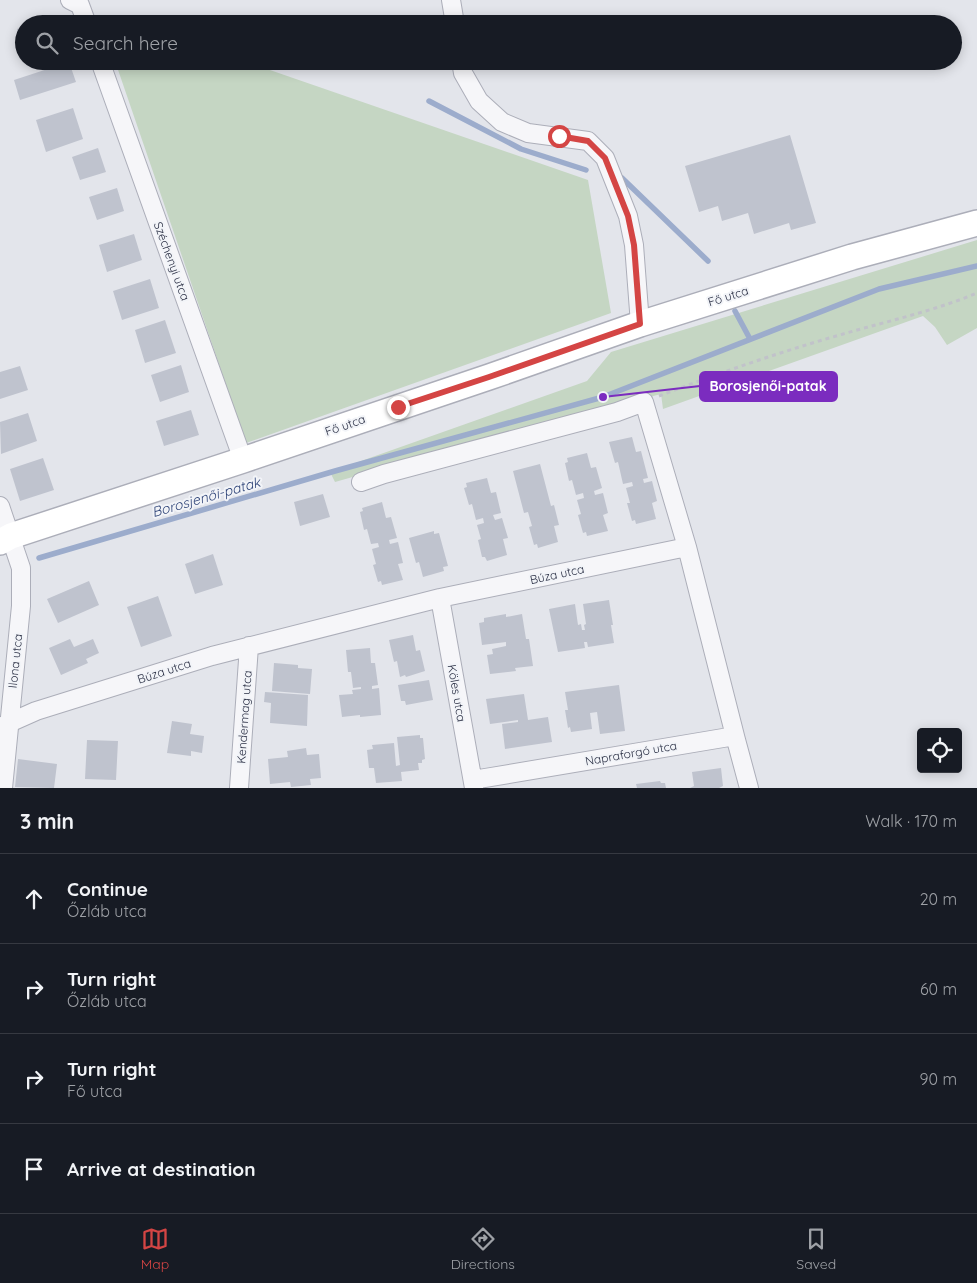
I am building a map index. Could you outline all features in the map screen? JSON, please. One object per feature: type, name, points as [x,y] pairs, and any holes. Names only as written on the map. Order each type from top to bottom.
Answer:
[{"type":"street","points":[[70,0],[80,5],[84,15]]},
{"type":"street","points":[[451,0],[454,15]]},
{"type":"street","name":"Széchenyi utca","points":[[103,70],[243,460]]},
{"type":"street","points":[[462,70],[478,101],[502,122],[528,133],[588,141],[605,158],[628,216],[634,245],[640,324]]},
{"type":"street","name":"Fő utca","points":[[5,539],[489,377],[640,324],[852,257],[977,223]]},
{"type":"street","points":[[361,482],[384,474],[617,412],[644,402],[687,547],[749,788]]},
{"type":"street","name":"Ilona utca","points":[[0,506],[5,539],[21,568],[21,606],[4,726],[3,788]]},
{"type":"street","name":"Búza utca","points":[[4,726],[36,711],[249,646],[440,598],[687,547]]},
{"type":"street","name":"Köles utca","points":[[440,598],[474,784]]},
{"type":"street","name":"Kendermag utca","points":[[240,788],[249,646]]},
{"type":"street","name":"Napraforgó utca","points":[[474,784],[735,736]]},
{"type":"path","points":[[644,402],[724,371],[841,334],[928,310],[977,293]]},
{"type":"green space","points":[[118,70],[270,70],[588,180],[611,313],[246,443]]},
{"type":"green space","points":[[977,240],[977,328],[947,345],[935,327],[923,316],[663,409],[661,394],[483,440],[335,482],[330,472],[587,381],[611,352]]},
{"type":"building","points":[[45,70],[72,70],[76,82],[20,100],[14,80]]},
{"type":"building","points":[[73,108],[83,139],[46,152],[36,120]]},
{"type":"building","points":[[790,135],[816,223],[791,230],[789,223],[754,234],[748,213],[722,221],[718,206],[699,212],[685,166]]},
{"type":"building","points":[[98,148],[106,172],[80,180],[72,157]]},
{"type":"building","points":[[117,188],[124,211],[97,220],[89,197]]},
{"type":"building","points":[[134,234],[142,260],[107,272],[99,245]]},
{"type":"building","points":[[150,279],[159,308],[122,320],[113,291]]},
{"type":"building","points":[[165,320],[176,353],[145,363],[135,330]]},
{"type":"building","points":[[181,365],[189,392],[160,402],[151,375]]},
{"type":"building","points":[[20,366],[28,390],[0,399],[0,372]]},
{"type":"building","points":[[191,410],[199,435],[164,446],[156,421]]},
{"type":"building","points":[[28,413],[37,441],[1,454],[0,422]]},
{"type":"building","points":[[632,437],[636,452],[641,451],[648,478],[643,479],[644,483],[652,481],[657,501],[652,503],[656,519],[636,524],[635,520],[632,521],[627,503],[630,503],[626,488],[633,486],[632,482],[623,484],[618,462],[615,463],[609,442]]},
{"type":"building","points":[[587,453],[591,468],[596,467],[602,488],[594,491],[595,495],[603,493],[608,513],[603,515],[608,531],[587,536],[586,532],[583,533],[578,515],[581,514],[577,500],[584,498],[583,493],[576,495],[572,480],[569,481],[565,463],[568,462],[567,458]]},
{"type":"building","points":[[43,458],[54,490],[20,501],[10,469]]},
{"type":"building","points":[[540,464],[551,506],[554,505],[559,525],[554,526],[558,542],[538,548],[537,544],[534,545],[529,527],[532,526],[528,512],[524,513],[513,471]]},
{"type":"building","points":[[487,478],[491,493],[496,492],[501,513],[493,515],[495,520],[502,518],[508,538],[503,539],[507,555],[487,561],[485,557],[482,557],[478,540],[481,539],[477,525],[484,523],[483,518],[476,520],[472,504],[469,505],[464,488],[467,487],[466,483]]},
{"type":"building","points":[[323,494],[330,517],[300,526],[294,502]]},
{"type":"building","points":[[382,502],[386,518],[391,517],[397,538],[389,540],[390,544],[398,542],[403,563],[398,564],[403,580],[382,585],[381,581],[378,582],[373,565],[376,564],[372,549],[379,547],[378,543],[371,544],[367,529],[364,530],[360,512],[363,511],[362,508]]},
{"type":"building","points":[[434,531],[434,534],[439,533],[448,566],[443,567],[444,571],[423,577],[419,562],[416,563],[409,538]]},
{"type":"building","points":[[213,554],[223,585],[195,594],[185,564]]},
{"type":"building","points":[[89,581],[99,605],[58,623],[47,599]]},
{"type":"building","points":[[158,596],[172,636],[141,647],[127,607]]},
{"type":"building","points":[[609,600],[614,643],[588,647],[587,642],[584,642],[585,648],[558,652],[549,609],[575,604],[578,625],[581,624],[582,630],[585,630],[583,604]]},
{"type":"building","points":[[506,614],[506,617],[522,614],[526,639],[529,639],[533,666],[515,668],[516,671],[490,674],[487,655],[493,654],[492,649],[506,646],[506,642],[482,645],[479,623],[484,622],[484,618]]},
{"type":"building","points":[[413,635],[416,651],[420,650],[425,671],[400,677],[397,661],[394,662],[389,640]]},
{"type":"building","points":[[70,639],[74,647],[93,639],[99,653],[86,659],[88,663],[61,675],[49,648]]},
{"type":"building","points":[[370,648],[371,663],[375,663],[378,685],[372,686],[372,689],[379,688],[381,715],[342,717],[339,695],[353,694],[352,690],[361,689],[361,687],[353,688],[351,672],[348,672],[346,650]]},
{"type":"building","points":[[274,663],[298,665],[298,668],[312,669],[310,694],[272,691]]},
{"type":"building","points":[[429,680],[433,700],[406,705],[405,701],[401,701],[398,685]]},
{"type":"building","points":[[619,685],[625,731],[600,734],[597,712],[590,713],[592,729],[571,732],[570,727],[568,728],[565,710],[568,710],[565,692]]},
{"type":"building","points":[[265,692],[308,695],[307,726],[270,723],[271,703],[264,702]]},
{"type":"building","points":[[524,694],[528,720],[548,717],[552,742],[505,749],[502,724],[518,722],[518,720],[490,724],[486,699]]},
{"type":"building","points":[[172,721],[192,724],[190,734],[204,736],[202,753],[191,751],[191,756],[167,753]]},
{"type":"building","points":[[420,735],[420,738],[423,738],[425,759],[422,760],[422,763],[418,763],[419,770],[401,772],[402,781],[376,783],[374,768],[369,768],[367,750],[373,749],[372,745],[394,743],[396,766],[400,765],[397,737]]},
{"type":"building","points":[[87,740],[118,741],[116,780],[85,779]]},
{"type":"building","points":[[306,748],[307,755],[319,754],[321,778],[310,779],[311,785],[291,787],[290,782],[270,784],[268,759],[288,757],[287,751]]},
{"type":"building","points":[[18,759],[57,764],[54,788],[15,787]]},
{"type":"building","points":[[721,768],[723,786],[719,788],[690,788],[694,786],[692,772]]},
{"type":"building","points":[[660,781],[665,783],[666,788],[637,788],[636,784]]},
{"type":"waterway","points":[[429,101],[521,149],[586,170]]},
{"type":"waterway","points":[[622,178],[708,261]]},
{"type":"waterway","name":"Borosjenői-patak","points":[[39,558],[335,471],[603,397],[879,289],[977,266]]},
{"type":"waterway","points":[[735,311],[750,339]]},
{"type":"place","name":"Borosjenői-patak","points":[[603,397]]},
{"type":"route","points":[[398,407],[640,324],[634,245],[628,216],[605,158],[588,141],[559,136]]}]
